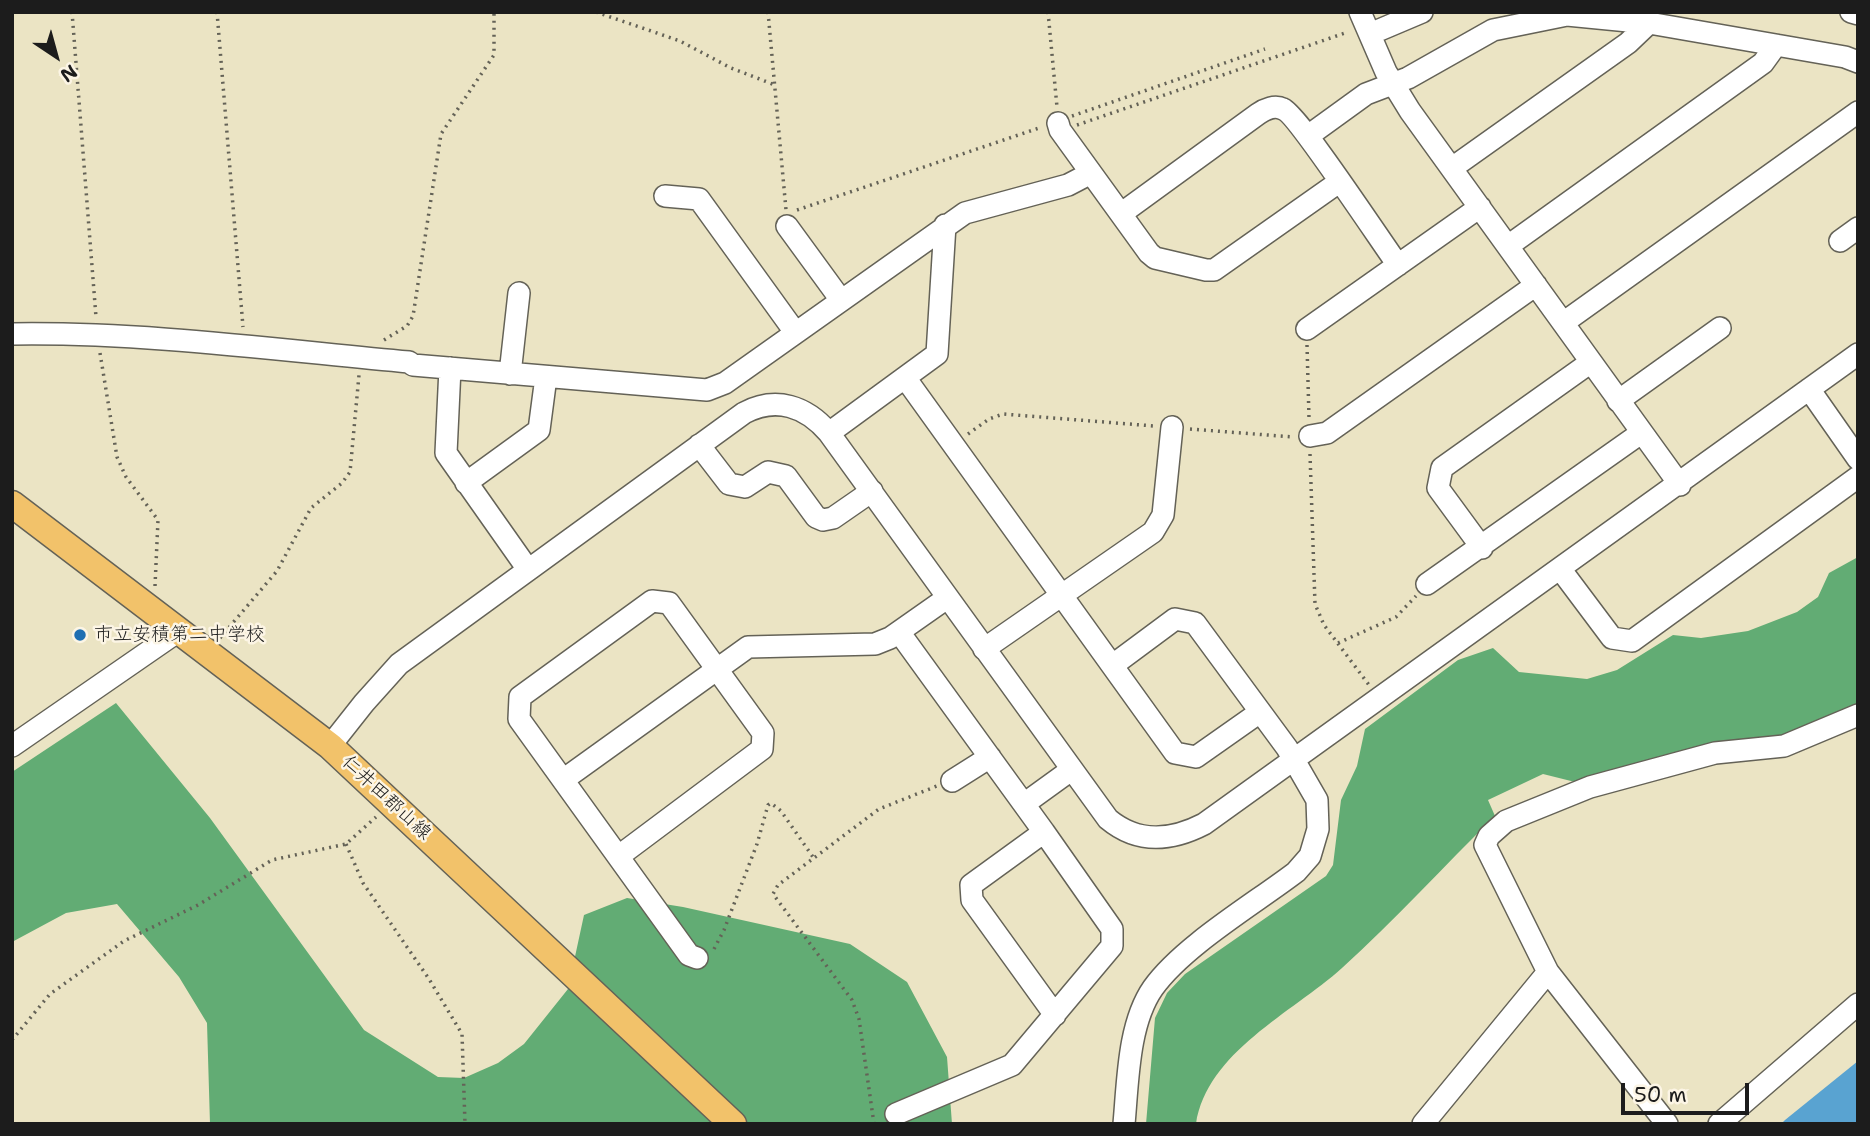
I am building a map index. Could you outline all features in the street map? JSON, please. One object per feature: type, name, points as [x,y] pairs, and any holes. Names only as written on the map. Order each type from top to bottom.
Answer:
[{"type":"main road","name":"仁井田郡山線","points":[[12,504],[149,605],[330,746],[733,1124]]},
{"type":"street","points":[[1422,12],[1365,24],[1393,84],[1680,485]]},
{"type":"street","points":[[1851,12],[1858,14]]},
{"type":"street","points":[[1308,136],[1366,94],[1393,84],[1467,43],[1505,27],[1567,15],[1649,23],[1845,57],[1858,62]]},
{"type":"street","points":[[1452,168],[1628,43],[1649,23]]},
{"type":"street","points":[[1508,246],[1763,63],[1776,45]]},
{"type":"street","points":[[1122,213],[1266,108],[1286,110],[1308,136],[1398,265]]},
{"type":"street","points":[[1563,323],[1858,112]]},
{"type":"street","points":[[1059,124],[1091,173],[1155,258],[1211,271],[1339,182]]},
{"type":"street","points":[[12,334],[97,336],[244,346],[450,369],[714,389],[965,213],[1068,185],[1091,173]]},
{"type":"street","points":[[666,196],[699,199],[795,332]]},
{"type":"street","points":[[1307,329],[1480,207]]},
{"type":"street","points":[[787,219],[841,300]]},
{"type":"street","points":[[829,433],[930,361],[939,349],[945,225]]},
{"type":"street","points":[[1840,241],[1858,228]]},
{"type":"street","points":[[1310,436],[1327,433],[1536,285]]},
{"type":"street","points":[[510,374],[519,293]]},
{"type":"street","points":[[1618,401],[1720,328]]},
{"type":"street","points":[[330,746],[363,703],[399,664],[527,568],[744,414],[766,404],[786,405],[807,412],[829,433],[1071,770],[1113,823],[1133,834],[1163,838],[1189,832],[1561,570],[1858,355]]},
{"type":"street","points":[[1482,548],[1438,488],[1442,468],[1591,362]]},
{"type":"street","points":[[450,369],[445,449],[527,568]]},
{"type":"street","points":[[466,483],[539,430],[546,377]]},
{"type":"street","points":[[906,379],[1175,752],[1192,759],[1261,712]]},
{"type":"street","points":[[1809,389],[1858,459]]},
{"type":"street","points":[[984,649],[1155,529],[1163,515],[1171,427]]},
{"type":"street","points":[[1427,584],[1482,548],[1641,433]]},
{"type":"street","points":[[699,445],[729,484],[745,487],[768,472],[786,476],[823,520],[833,518],[872,491]]},
{"type":"street","points":[[1561,570],[1612,638],[1632,641],[1858,477]]},
{"type":"street","points":[[563,779],[751,645],[875,644],[898,632],[947,597]]},
{"type":"street","points":[[619,856],[761,752],[763,733],[669,603],[652,601],[520,697],[519,719],[689,955],[697,958]]},
{"type":"street","points":[[1113,665],[1175,619],[1195,623],[1294,759],[1317,800],[1318,829],[1310,856],[1296,872],[1182,957],[1153,988],[1137,1025],[1124,1124]]},
{"type":"street","points":[[12,746],[180,630]]},
{"type":"street","points":[[896,1114],[1012,1065],[1112,946],[1112,929],[898,632]]},
{"type":"street","points":[[1667,1124],[1548,972],[1485,845],[1496,828],[1530,810],[1590,787],[1715,753],[1784,746],[1858,715]]},
{"type":"street","points":[[952,781],[990,757]]},
{"type":"street","points":[[1024,804],[1071,770]]},
{"type":"street","points":[[1044,832],[971,884],[972,900],[1055,1015]]},
{"type":"street","points":[[1423,1124],[1548,972]]},
{"type":"street","points":[[1719,1124],[1858,1004]]},
{"type":"path","points":[[72,12],[97,336],[117,457],[126,477],[158,520],[155,588],[149,605]]},
{"type":"path","points":[[218,12],[244,346]]},
{"type":"path","points":[[208,652],[277,571],[311,508],[342,484],[350,472],[361,358],[407,326],[413,316],[441,134],[494,55],[494,12]]},
{"type":"path","points":[[596,12],[680,41],[731,68],[775,85]]},
{"type":"path","points":[[768,12],[787,219],[1265,49]]},
{"type":"path","points":[[1048,12],[1059,124]]},
{"type":"path","points":[[1059,124],[1365,24]]},
{"type":"path","points":[[1307,329],[1315,604],[1324,625],[1379,699]]},
{"type":"path","points":[[953,444],[989,419],[1003,414],[1310,436]]},
{"type":"path","points":[[1338,643],[1396,617],[1427,584]]},
{"type":"path","points":[[874,1124],[859,1019],[852,1000],[773,897],[778,885],[879,809],[952,781]]},
{"type":"path","points":[[12,1040],[50,994],[124,941],[198,905],[281,856],[346,844],[391,803]]},
{"type":"path","points":[[697,958],[715,948],[724,930],[757,844],[768,805],[781,811],[814,857]]},
{"type":"path","points":[[346,844],[363,883],[436,990],[461,1034],[465,1124]]},
{"type":"green space","points":[[1858,557],[1858,707],[1805,731],[1724,745],[1575,782],[1543,774],[1488,800],[1495,816],[1400,912],[1342,968],[1254,1036],[1234,1055],[1216,1076],[1203,1098],[1196,1124],[1146,1124],[1155,1018],[1167,993],[1185,974],[1326,876],[1333,865],[1341,800],[1357,766],[1365,729],[1458,660],[1493,648],[1519,672],[1587,679],[1617,670],[1673,635],[1701,638],[1748,631],[1797,612],[1818,597],[1829,573]]},
{"type":"green space","points":[[116,703],[210,818],[364,1030],[438,1077],[464,1078],[498,1063],[524,1044],[568,989],[584,915],[627,898],[683,907],[850,944],[907,982],[947,1057],[952,1124],[210,1124],[207,1023],[179,977],[117,904],[66,913],[12,942],[12,772]]},
{"type":"water","points":[[1858,1061],[1858,1124],[1781,1124],[1785,1120]]},
{"type":"place","name":"市立安積第二中学校","points":[[80,635]]}]
